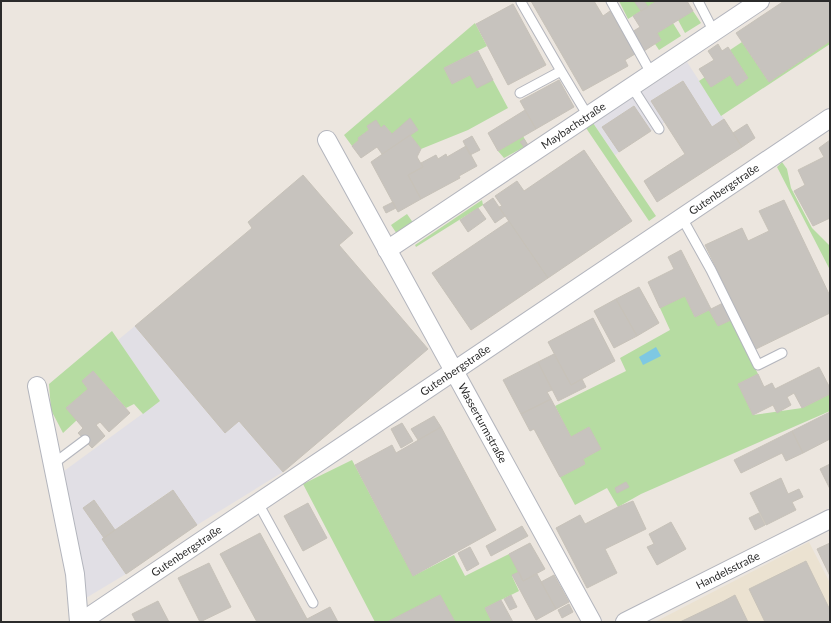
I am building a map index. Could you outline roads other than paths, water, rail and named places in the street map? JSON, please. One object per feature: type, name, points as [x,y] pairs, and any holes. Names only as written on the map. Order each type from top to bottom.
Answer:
[{"type":"street","name":"Maybachstraße","points":[[387,250],[760,1]]},
{"type":"street","name":"Gutenbergstraße","points":[[37,386],[75,574],[80,622],[830,118]]},
{"type":"street","name":"Wasserturmstraße","points":[[327,140],[454,372],[527,511],[592,622]]},
{"type":"street","name":"Handelsstraße","points":[[625,622],[830,519]]},
{"type":"lane","points":[[611,1],[651,73]]},
{"type":"lane","points":[[698,1],[714,32]]},
{"type":"lane","points":[[521,2],[588,116]]},
{"type":"lane","points":[[520,93],[561,71]]},
{"type":"lane","points":[[632,87],[659,129]]},
{"type":"lane","points":[[682,218],[711,270],[758,365],[782,353]]},
{"type":"lane","points":[[53,464],[85,440]]},
{"type":"lane","points":[[258,503],[313,602]]},
{"type":"water","points":[[656,347],[661,356],[643,365],[639,357]]}]
